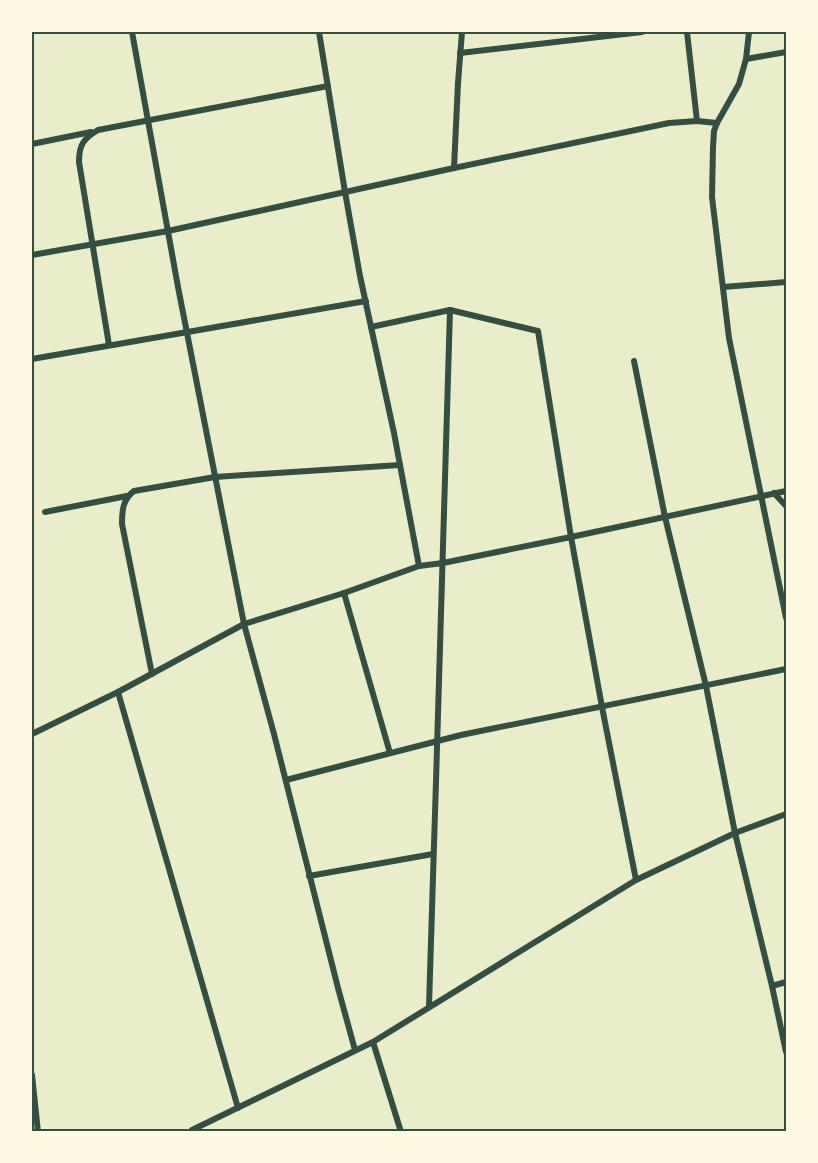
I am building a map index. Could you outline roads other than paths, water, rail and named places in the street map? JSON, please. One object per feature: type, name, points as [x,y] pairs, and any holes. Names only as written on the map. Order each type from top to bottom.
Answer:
[{"type":"street","points":[[132,32],[244,624],[355,1050]]},
{"type":"street","points":[[319,32],[345,192],[419,566]]},
{"type":"street","points":[[454,168],[462,32]]},
{"type":"street","points":[[460,53],[642,32]]},
{"type":"street","points":[[687,32],[697,121]]},
{"type":"street","points":[[749,32],[746,59],[739,84],[714,131],[712,197],[729,338],[786,618]]},
{"type":"street","points":[[746,59],[786,52]]},
{"type":"street","points":[[32,144],[328,86]]},
{"type":"street","points":[[32,255],[168,231],[669,123],[697,121],[717,123]]},
{"type":"street","points":[[98,130],[87,137],[79,149],[109,345]]},
{"type":"street","points":[[723,287],[786,282]]},
{"type":"street","points":[[32,359],[366,301]]},
{"type":"street","points":[[372,327],[450,310],[538,331],[571,537],[636,880]]},
{"type":"street","points":[[429,1006],[450,310]]},
{"type":"street","points":[[634,361],[665,517],[706,686],[735,833],[786,1052]]},
{"type":"street","points":[[45,512],[127,496],[134,491],[215,477],[400,465]]},
{"type":"street","points":[[32,734],[118,692],[244,624],[344,593],[419,566],[571,537],[786,491]]},
{"type":"street","points":[[774,493],[786,506]]},
{"type":"street","points":[[127,496],[122,510],[122,524],[152,674]]},
{"type":"street","points":[[344,593],[390,753]]},
{"type":"street","points":[[286,780],[461,735],[786,669]]},
{"type":"street","points":[[118,692],[238,1108]]},
{"type":"street","points":[[192,1130],[373,1042],[636,880],[735,833],[786,814]]},
{"type":"street","points":[[309,876],[434,854]]},
{"type":"street","points":[[772,986],[786,982]]},
{"type":"street","points":[[373,1042],[401,1131]]},
{"type":"street","points":[[32,1075],[38,1131]]}]
